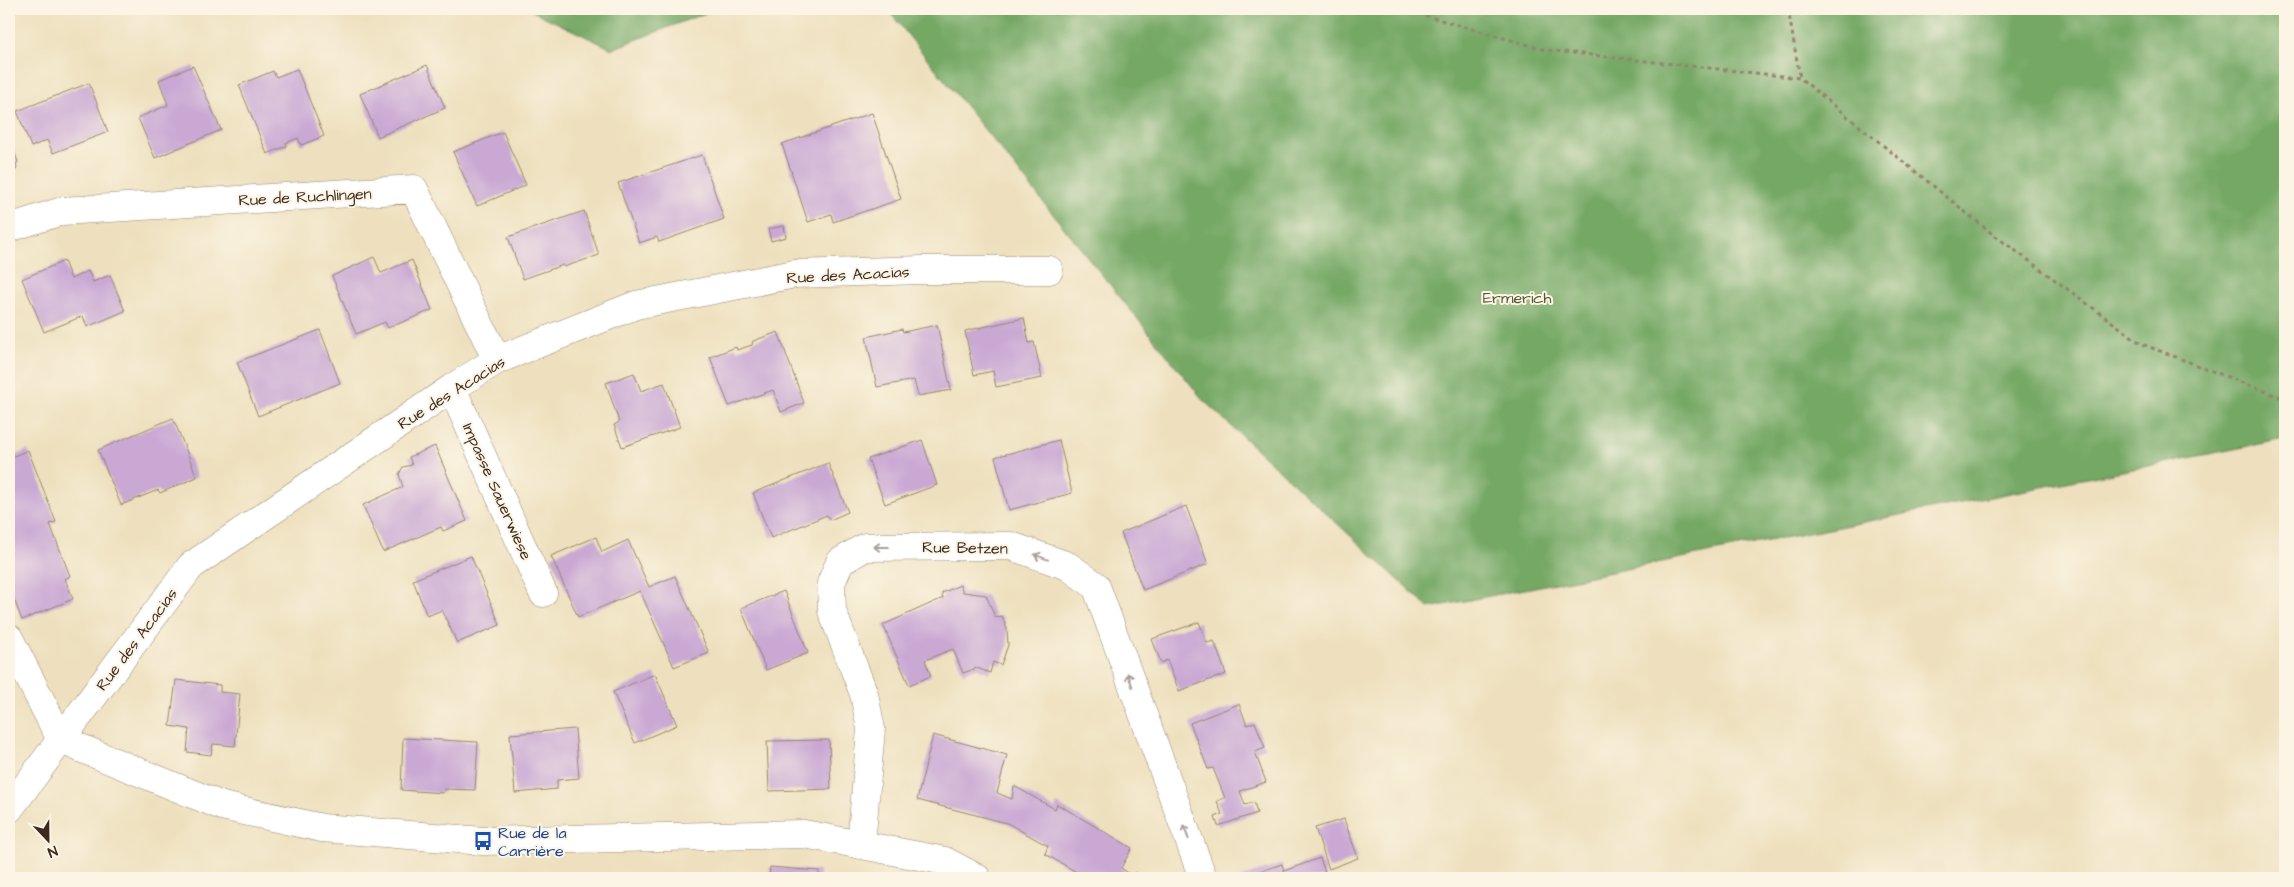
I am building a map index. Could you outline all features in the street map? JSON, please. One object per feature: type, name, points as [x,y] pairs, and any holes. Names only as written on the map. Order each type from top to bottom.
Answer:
[{"type":"street","name":"Rue de Ruchlingen","points":[[9,228],[62,210],[414,189],[497,360]]},
{"type":"street","name":"Rue des Acacias","points":[[9,809],[191,566],[452,388],[497,360],[636,305],[795,274],[922,270],[1049,270]]},
{"type":"street","name":"Impasse Sauerwiese","points":[[452,388],[543,594]]},
{"type":"street","name":"Rue Betzen","points":[[861,845],[871,729],[864,694],[832,611],[831,583],[840,562],[865,547],[1011,546],[1068,566],[1096,586],[1203,878]]},
{"type":"street","points":[[9,638],[60,740],[222,806],[322,828],[483,842],[804,834],[945,862],[978,878]]},
{"type":"path","points":[[1402,9],[1546,50],[1800,78],[1990,232],[2142,344],[2285,399]]},
{"type":"path","points":[[1788,9],[1800,78]]},
{"type":"green space","points":[[528,9],[716,9],[612,49]]},
{"type":"green space","name":"Ermerich","points":[[887,9],[2285,9],[2285,439],[1429,608],[1204,401]]},
{"type":"building","points":[[427,65],[445,108],[378,137],[360,94]]},
{"type":"building","points":[[193,66],[221,130],[155,158],[138,118],[168,105],[159,80]]},
{"type":"building","points":[[297,69],[324,136],[301,145],[298,138],[286,143],[287,146],[267,154],[239,85],[273,71],[276,77]]},
{"type":"building","points":[[89,83],[108,132],[53,153],[47,140],[31,147],[17,111]]},
{"type":"building","points":[[872,113],[901,199],[833,222],[831,214],[808,222],[782,144]]},
{"type":"building","points":[[503,132],[526,185],[477,206],[453,152]]},
{"type":"building","points":[[9,137],[18,162],[16,164],[17,169],[9,172]]},
{"type":"building","points":[[702,155],[724,219],[659,242],[657,237],[639,243],[618,183]]},
{"type":"building","points":[[584,211],[599,255],[523,279],[508,237]]},
{"type":"building","points":[[784,226],[786,237],[771,241],[768,229]]},
{"type":"building","points":[[374,257],[381,273],[412,260],[432,310],[388,328],[385,322],[356,334],[332,276]]},
{"type":"building","points":[[64,261],[71,279],[88,271],[93,282],[110,275],[125,311],[87,327],[83,316],[44,332],[22,279]]},
{"type":"building","points":[[1024,318],[1029,343],[1034,342],[1042,378],[996,387],[993,371],[974,375],[965,331]]},
{"type":"building","points":[[937,325],[951,390],[918,396],[914,380],[877,387],[866,337],[902,329],[903,332]]},
{"type":"building","points":[[320,330],[340,383],[258,416],[237,362]]},
{"type":"building","points":[[778,332],[804,403],[781,412],[773,390],[729,406],[710,357],[736,347],[737,350],[752,345],[753,341]]},
{"type":"building","points":[[634,373],[641,391],[664,383],[680,427],[622,447],[614,425],[619,422],[606,383]]},
{"type":"building","points":[[173,418],[197,477],[160,493],[158,490],[121,505],[98,450]]},
{"type":"building","points":[[922,440],[937,485],[885,504],[868,459]]},
{"type":"building","points":[[1059,440],[1072,493],[1009,510],[995,457]]},
{"type":"building","points":[[435,446],[467,521],[443,531],[441,527],[383,552],[363,505],[403,487],[399,474],[403,467],[412,465],[409,457]]},
{"type":"building","points":[[28,450],[56,522],[50,524],[70,576],[65,579],[73,599],[22,620],[9,586],[9,458]]},
{"type":"building","points":[[828,463],[848,512],[830,520],[827,515],[771,538],[753,493]]},
{"type":"building","points":[[1186,506],[1208,564],[1143,590],[1121,533]]},
{"type":"building","points":[[596,537],[602,552],[628,540],[649,587],[675,576],[709,653],[674,667],[640,591],[578,617],[551,556]]},
{"type":"building","points":[[471,556],[500,625],[457,643],[442,610],[427,616],[413,580]]},
{"type":"building","points":[[960,585],[963,592],[986,595],[995,617],[1002,616],[1007,629],[1008,645],[1001,665],[993,662],[990,673],[977,668],[963,673],[953,649],[925,660],[931,676],[909,685],[883,625],[943,598],[942,593]]},
{"type":"building","points":[[784,591],[808,653],[766,670],[741,608]]},
{"type":"building","points":[[1199,622],[1207,643],[1214,641],[1226,674],[1179,691],[1167,660],[1161,663],[1152,639]]},
{"type":"building","points":[[655,674],[677,725],[635,743],[613,692]]},
{"type":"building","points":[[176,680],[220,685],[220,692],[240,694],[235,746],[213,744],[211,755],[187,752],[189,729],[170,726]]},
{"type":"building","points":[[1239,704],[1247,725],[1255,722],[1265,748],[1255,752],[1266,782],[1240,791],[1245,805],[1254,802],[1257,813],[1218,826],[1215,817],[1222,814],[1217,801],[1225,798],[1213,768],[1208,769],[1190,723]]},
{"type":"building","points":[[575,729],[579,778],[557,780],[557,789],[515,793],[510,734]]},
{"type":"building","points":[[933,735],[1007,755],[997,793],[1012,799],[1014,786],[1055,809],[1057,804],[1132,848],[1121,868],[1133,876],[1135,872],[1147,878],[1087,878],[1045,854],[1048,846],[1007,823],[917,800]]},
{"type":"building","points":[[403,738],[478,742],[475,790],[444,789],[443,793],[401,790]]},
{"type":"building","points":[[829,740],[831,789],[769,791],[767,741]]},
{"type":"building","points":[[1344,819],[1358,858],[1329,869],[1315,828]]},
{"type":"building","points":[[1320,858],[1327,878],[1240,878],[1282,864],[1284,871]]},
{"type":"building","points":[[770,867],[819,871],[819,878],[769,878]]},
{"type":"place","name":"Rue de la Carrière","points":[[483,841]]}]
